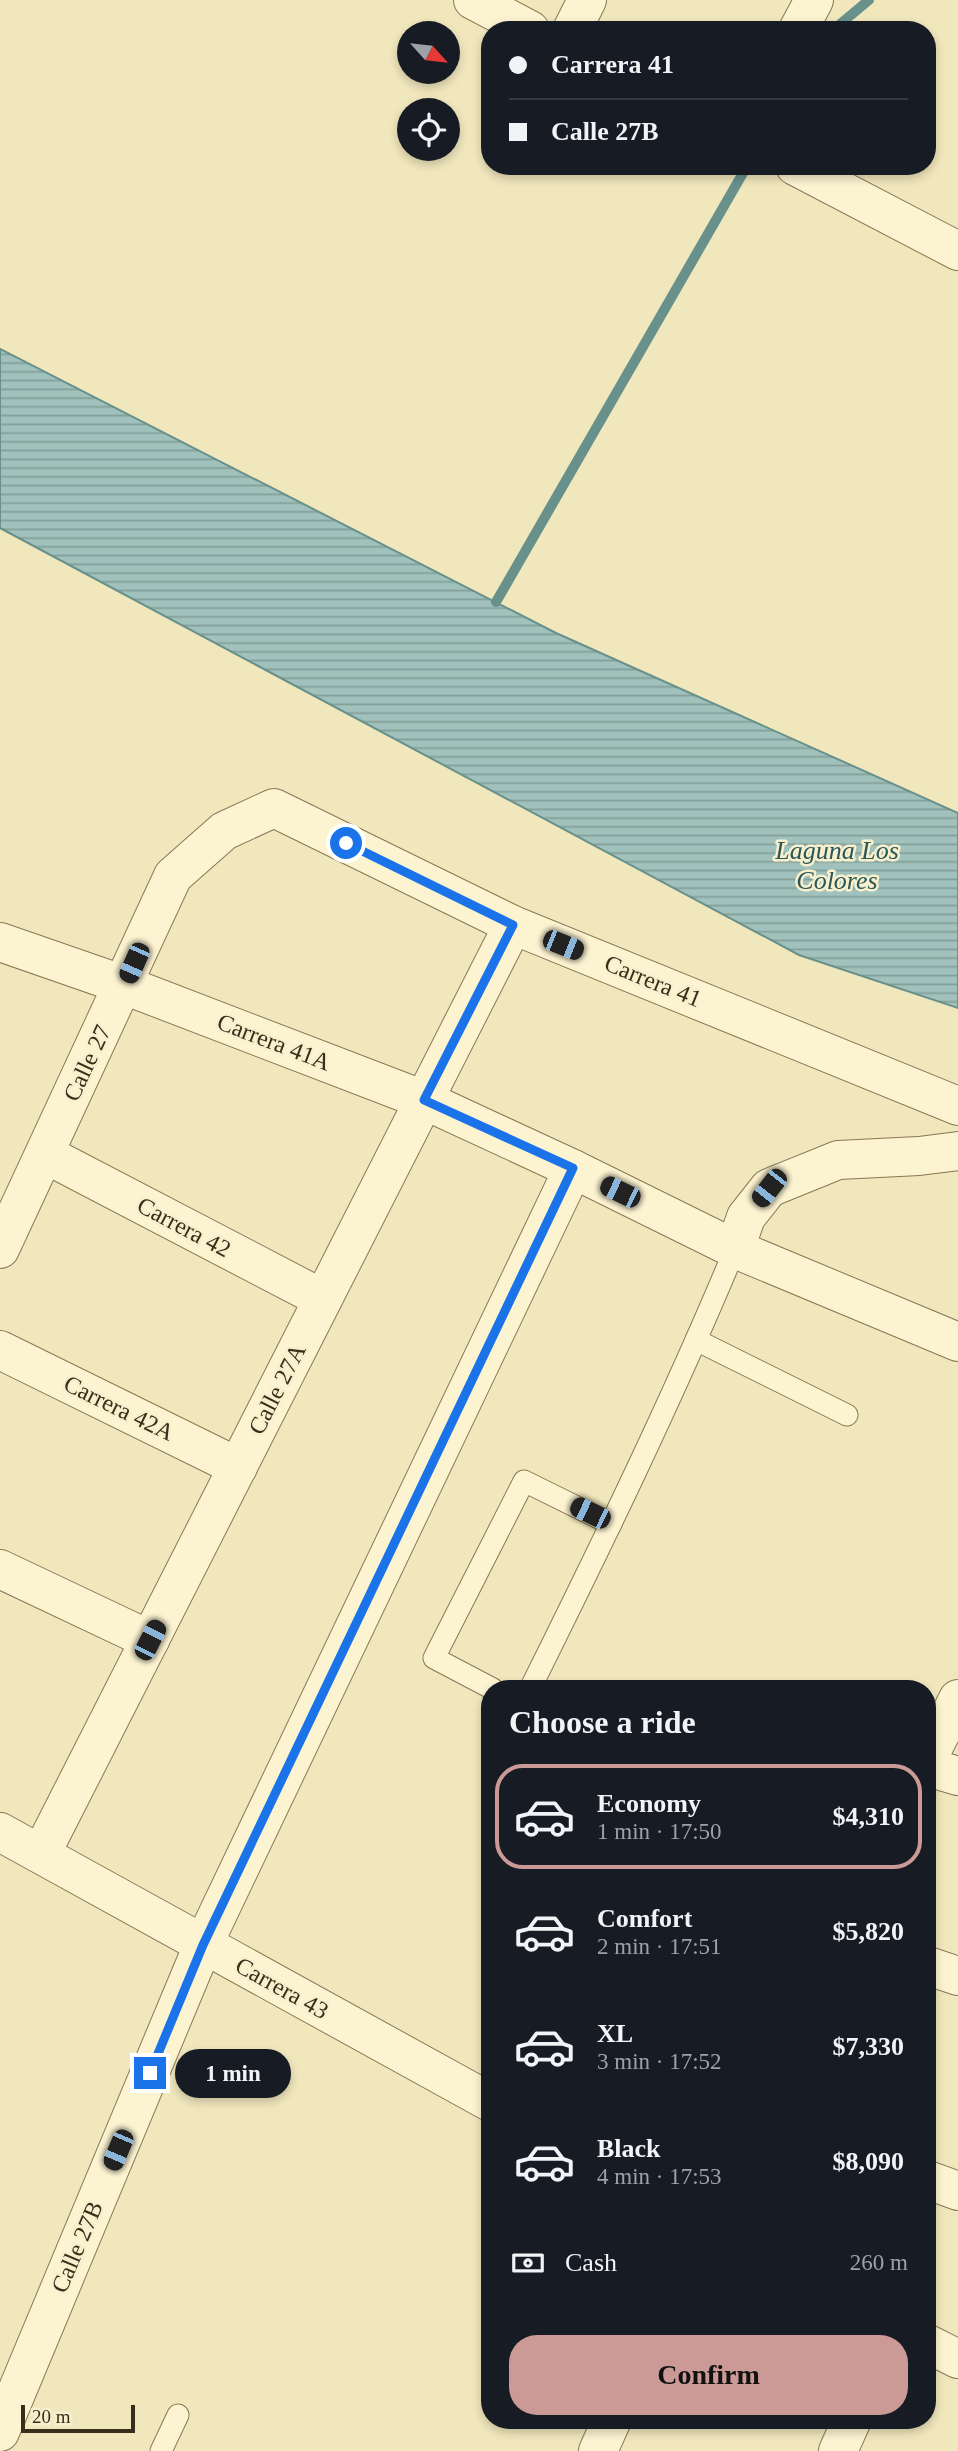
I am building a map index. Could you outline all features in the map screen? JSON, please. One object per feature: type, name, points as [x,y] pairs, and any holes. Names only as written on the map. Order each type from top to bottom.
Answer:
[{"type":"street","points":[[473,0],[513,21]]},
{"type":"street","points":[[576,21],[587,0]]},
{"type":"street","points":[[803,21],[814,0]]},
{"type":"street","points":[[812,175],[958,251]]},
{"type":"street","name":"Carrera 41","points":[[173,876],[224,831],[274,808],[513,925],[958,1106]]},
{"type":"street","name":"Calle 27","points":[[0,1250],[173,876]]},
{"type":"street","name":"Calle 27A","points":[[41,1854],[513,925]]},
{"type":"street","name":"Carrera 41A","points":[[0,942],[124,985],[424,1100],[573,1168],[736,1249],[958,1342]]},
{"type":"street","points":[[736,1249],[746,1217],[769,1188],[838,1160],[958,1151]]},
{"type":"street","name":"Carrera 42","points":[[45,1154],[323,1299]]},
{"type":"street","name":"Calle 27B","points":[[0,2432],[203,1945],[573,1168]]},
{"type":"street","name":"Carrera 42A","points":[[0,1350],[238,1466]]},
{"type":"street","points":[[0,1569],[150,1640]]},
{"type":"street","points":[[936,1742],[958,1699]]},
{"type":"street","points":[[936,1769],[958,1776]]},
{"type":"street","name":"Carrera 43","points":[[0,1832],[481,2097]]},
{"type":"street","points":[[936,1969],[958,1976]]},
{"type":"street","points":[[936,2183],[958,2191]]},
{"type":"street","points":[[936,2348],[958,2359]]},
{"type":"street","points":[[598,2451],[608,2429]]},
{"type":"street","points":[[838,2451],[848,2429]]},
{"type":"lane","points":[[534,1680],[611,1524],[736,1249]]},
{"type":"lane","points":[[696,1340],[847,1415]]},
{"type":"lane","points":[[481,1683],[434,1658],[524,1481],[611,1524]]},
{"type":"lane","points":[[160,2451],[177,2415]]},
{"type":"water","name":"Laguna Los Colores","points":[[0,349],[556,633],[958,813],[958,1008],[799,955],[0,528]]},
{"type":"waterway","points":[[844,21],[869,0]]},
{"type":"waterway","points":[[496,602],[742,175]]},
{"type":"route","points":[[150,2073],[203,1945],[573,1168],[424,1100],[513,925],[346,843]]}]
